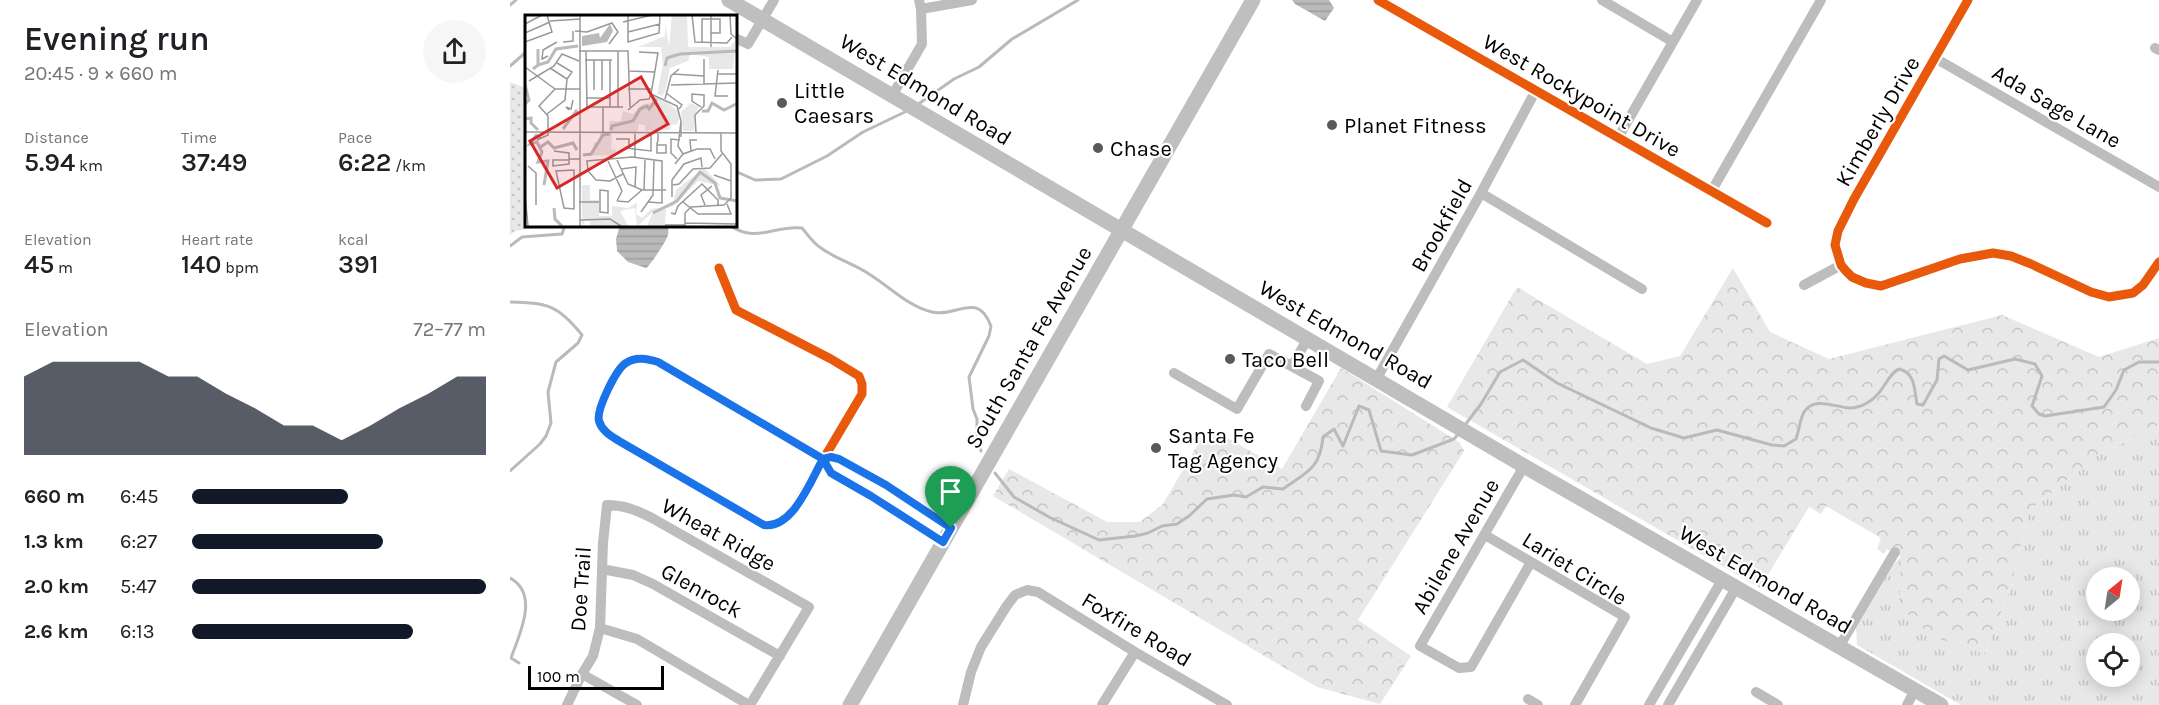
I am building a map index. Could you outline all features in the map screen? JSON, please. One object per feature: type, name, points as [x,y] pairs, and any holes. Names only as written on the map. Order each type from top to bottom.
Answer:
[{"type":"main road","name":"West Edmond Road","points":[[729,0],[1524,466],[1941,705]]},
{"type":"main road","name":"South Santa Fe Avenue","points":[[850,705],[1253,0]]},
{"type":"street","points":[[736,38],[748,44],[774,0]]},
{"type":"street","points":[[892,96],[922,44],[920,5],[972,0]]},
{"type":"street","name":"West Rockypoint Drive","points":[[1378,0],[1767,223]]},
{"type":"street","points":[[1602,0],[1673,42]]},
{"type":"street","points":[[1618,138],[1696,0]]},
{"type":"street","points":[[1711,192],[1821,0]]},
{"type":"street","name":"Kimberly Drive","points":[[1841,265],[1835,244],[1838,231],[1968,0]]},
{"type":"street","name":"Ada Sage Lane","points":[[1935,58],[2159,187]]},
{"type":"street","name":"Brookfield","points":[[1377,378],[1536,90]]},
{"type":"street","points":[[1481,193],[1642,289]]},
{"type":"street","points":[[1804,285],[1841,265],[1852,277],[1881,286],[1959,259],[1993,253],[2011,256],[2091,292],[2109,297],[2133,293],[2143,285],[2159,262]]},
{"type":"street","points":[[719,268],[736,310],[831,359],[859,376],[862,384],[862,394],[823,459],[788,518],[778,524],[764,525],[607,434],[600,423],[598,414],[602,403],[624,363],[636,359],[648,359],[658,362],[823,459],[831,473],[915,524],[947,535]]},
{"type":"street","points":[[1292,366],[1308,338]]},
{"type":"street","points":[[1174,373],[1237,409],[1269,354],[1319,381],[1306,406]]},
{"type":"street","points":[[823,459],[831,457],[839,459],[871,477],[918,507],[947,535]]},
{"type":"street","name":"Abilene Avenue","points":[[1524,466],[1420,646],[1459,668],[1471,667],[1532,562]]},
{"type":"street","points":[[865,493],[871,477]]},
{"type":"street","name":"Doe Trail","points":[[567,705],[593,656],[600,628],[607,505]]},
{"type":"street","name":"Wheat Ridge","points":[[607,505],[621,505],[633,509],[809,607],[780,656]]},
{"type":"street","points":[[915,524],[918,507]]},
{"type":"street","name":"Lariet Circle","points":[[1485,535],[1625,617],[1575,705]]},
{"type":"street","points":[[1839,647],[1895,552]]},
{"type":"street","name":"Glenrock","points":[[602,569],[633,575],[653,584],[780,656]]},
{"type":"street","points":[[1649,705],[1722,580]]},
{"type":"street","points":[[1668,705],[1736,588]]},
{"type":"street","name":"Foxfire Road","points":[[963,705],[971,672],[981,647],[1015,595],[1027,590],[1038,592],[1227,705]]},
{"type":"street","points":[[600,628],[637,639],[750,705],[780,656]]},
{"type":"street","points":[[1102,705],[1135,652]]},
{"type":"street","points":[[582,674],[636,705]]},
{"type":"street","points":[[1906,705],[1915,690]]},
{"type":"street","points":[[1756,692],[1778,705]]},
{"type":"green space","points":[[510,82],[525,88],[525,226],[542,226],[515,231],[510,235]]},
{"type":"green space","points":[[1733,268],[1770,332],[1829,359],[2002,315],[2099,357],[2159,338],[2159,425],[2095,457],[2029,511],[2011,587],[1985,654],[1931,636],[1899,606],[1901,557],[1887,549],[1884,554],[1877,549],[1881,538],[1826,506],[1821,514],[1809,507],[1760,588],[1447,407],[1517,287],[1647,364],[1680,356]]},
{"type":"green space","points":[[1341,368],[1459,442],[1464,451],[1358,620],[1411,656],[1380,704],[1317,687],[993,496],[1009,469],[1107,522],[1140,522],[1163,504],[1208,427],[1282,469]]},
{"type":"green space","points":[[2159,425],[2159,705],[1961,705],[1857,645],[1856,628],[1894,564],[1901,557],[1985,654],[2011,587],[2029,511],[2095,457]]},
{"type":"shaded area","points":[[1292,0],[1329,0],[1334,8],[1325,21]]},
{"type":"shaded area","points":[[620,226],[668,226],[667,238],[646,268],[628,262],[617,251],[616,239]]},
{"type":"waterway","points":[[510,5],[516,0]]},
{"type":"waterway","points":[[917,105],[954,79],[979,67],[1012,39],[1078,0]]},
{"type":"waterway","points":[[510,66],[525,53]]},
{"type":"waterway","points":[[736,171],[755,180],[781,179],[827,156],[863,132],[909,110]]},
{"type":"waterway","points":[[510,246],[522,237],[562,234],[565,226]]},
{"type":"waterway","points":[[731,226],[757,234],[802,228],[821,248],[863,270],[915,306],[941,313],[973,307],[979,309],[991,326],[989,336],[969,377],[981,451]]},
{"type":"waterway","points":[[510,302],[534,303],[551,308],[566,317],[582,335],[578,343],[556,362],[548,392],[551,423],[546,436],[510,471]]},
{"type":"waterway","points":[[1465,425],[1500,372],[1523,360],[1557,383],[1651,428],[1684,438],[1717,430],[1772,445],[1784,446],[1796,439],[1804,412],[1808,407],[1819,403],[1849,408],[1863,405],[1873,399],[1891,375],[1899,369],[1909,374],[1917,404],[1923,405],[1937,380],[1939,359],[1944,356],[1968,370],[2015,359],[2035,364],[2042,376],[2032,406],[2039,414],[2045,416],[2104,407],[2116,390],[2124,370],[2139,362],[2159,362]]},
{"type":"waterway","points":[[995,473],[1014,497],[1049,517],[1099,540],[1135,536],[1162,526],[1177,524],[1207,499],[1234,495],[1246,497],[1263,487],[1283,489],[1311,469],[1319,456],[1323,437],[1334,429],[1343,446],[1359,406],[1369,410],[1381,451],[1412,455],[1454,439],[1459,433]]},
{"type":"waterway","points":[[510,578],[519,585],[526,604],[522,627],[511,658],[519,663]]},
{"type":"cycle path","points":[[1378,0],[1767,223]]},
{"type":"cycle path","points":[[1968,0],[1838,231],[1835,245],[1841,265],[1852,277],[1881,286],[1960,259],[1993,253],[2011,256],[2091,292],[2109,297],[2133,293],[2143,285],[2159,262]]},
{"type":"cycle path","points":[[719,268],[736,310],[831,359],[859,376],[862,384],[862,394],[792,512],[778,524],[769,526],[760,523],[607,434],[599,421],[598,412],[619,371],[626,363],[634,359],[658,362],[823,459],[831,473],[943,542]]},
{"type":"place","name":"Little Caesars","points":[[782,103]]},
{"type":"place","name":"Planet Fitness","points":[[1332,125]]},
{"type":"place","name":"Chase","points":[[1098,148]]},
{"type":"place","name":"Taco Bell","points":[[1230,359]]},
{"type":"place","name":"Santa Fe Tag Agency","points":[[1156,448]]},
{"type":"route","points":[[951,528],[886,485],[839,459],[831,457],[823,459],[788,518],[778,524],[764,525],[607,434],[600,423],[598,414],[624,363],[636,359],[658,362],[823,459],[831,473],[943,542],[951,528]]}]
